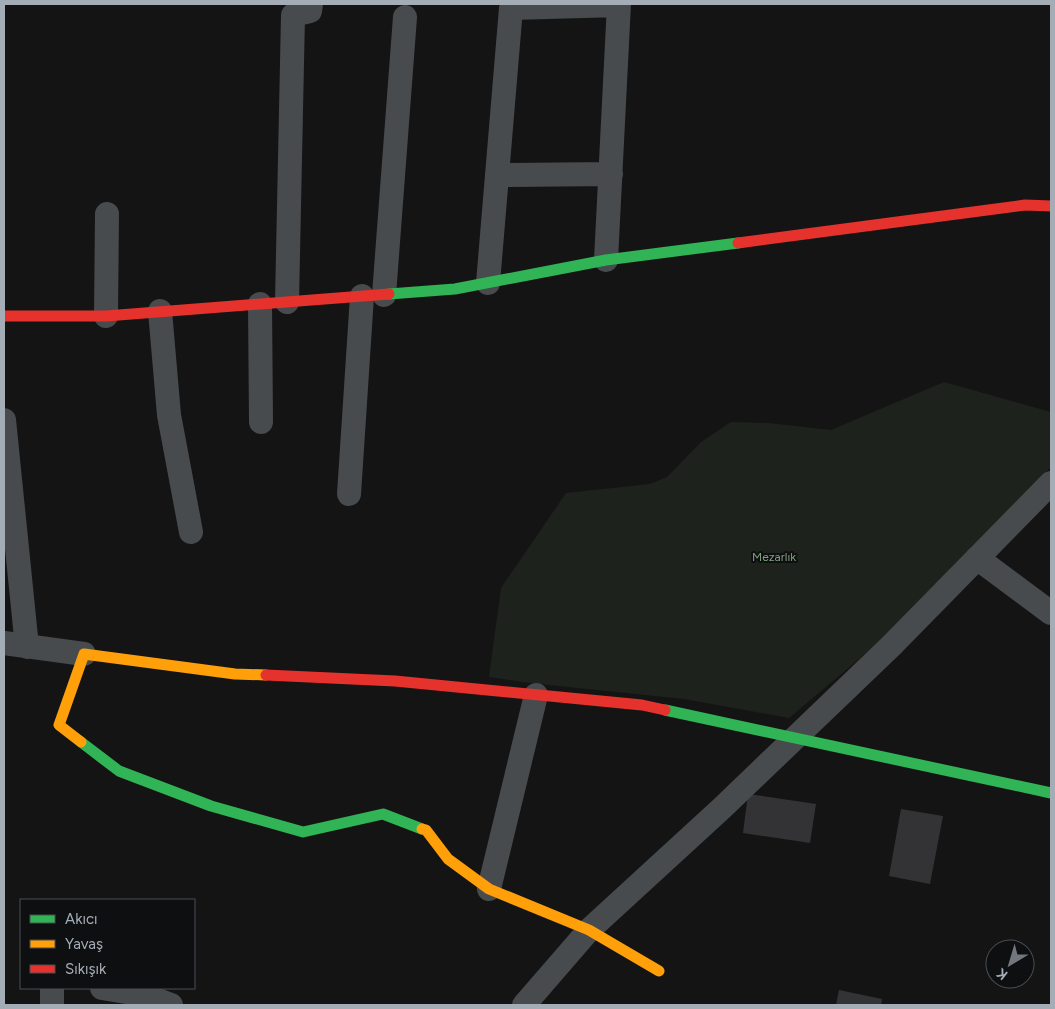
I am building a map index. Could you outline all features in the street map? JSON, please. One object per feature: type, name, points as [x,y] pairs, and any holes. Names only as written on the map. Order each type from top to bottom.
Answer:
[{"type":"street","points":[[287,302],[293,15],[310,11],[311,4]]},
{"type":"street","points":[[488,283],[511,6],[619,5],[606,260]]},
{"type":"street","points":[[349,494],[405,17]]},
{"type":"street","points":[[497,174],[611,174]]},
{"type":"street","points":[[4,316],[106,316],[455,289],[606,260],[1025,206],[1051,206]]},
{"type":"street","points":[[106,316],[107,214]]},
{"type":"street","points":[[260,304],[261,422]]},
{"type":"street","points":[[160,311],[169,415],[191,532]]},
{"type":"street","points":[[4,420],[27,646]]},
{"type":"street","points":[[524,1005],[589,930],[722,808],[891,646],[1051,483]]},
{"type":"street","points":[[977,558],[1051,613]]},
{"type":"street","points":[[4,644],[235,674],[395,681],[642,705],[1051,794]]},
{"type":"street","points":[[84,654],[59,725],[119,771],[211,806],[303,832],[383,814],[426,830],[448,859],[489,889],[589,930],[659,971]]},
{"type":"street","points":[[489,889],[536,695]]},
{"type":"street","points":[[52,989],[52,1005]]},
{"type":"street","points":[[108,989],[144,995],[171,1005]]},
{"type":"green space","name":"Mezarlık","points":[[944,382],[1051,412],[1051,467],[897,627],[789,718],[684,699],[489,677],[501,588],[566,493],[650,484],[667,477],[701,442],[731,422],[768,423],[831,430]]},
{"type":"building","points":[[748,794],[816,804],[810,843],[743,833]]},
{"type":"building","points":[[901,809],[943,816],[930,884],[889,876]]},
{"type":"building","points":[[839,990],[882,999],[881,1005],[836,1005]]},
{"type":"traffic: fast","points":[[389,294],[455,289],[606,260],[738,243]]},
{"type":"traffic: fast","points":[[665,710],[1051,793]]},
{"type":"traffic: fast","points":[[81,742],[119,771],[211,806],[303,832],[383,814],[422,829]]},
{"type":"traffic: slow","points":[[81,742],[59,725],[84,654],[235,674],[266,675]]},
{"type":"traffic: slow","points":[[422,829],[426,830],[448,859],[489,889],[589,930],[659,971]]},
{"type":"traffic: jam","points":[[738,243],[1025,205],[1051,206]]},
{"type":"traffic: jam","points":[[4,316],[106,316],[389,294]]},
{"type":"traffic: jam","points":[[266,675],[395,681],[642,705],[665,710]]}]
